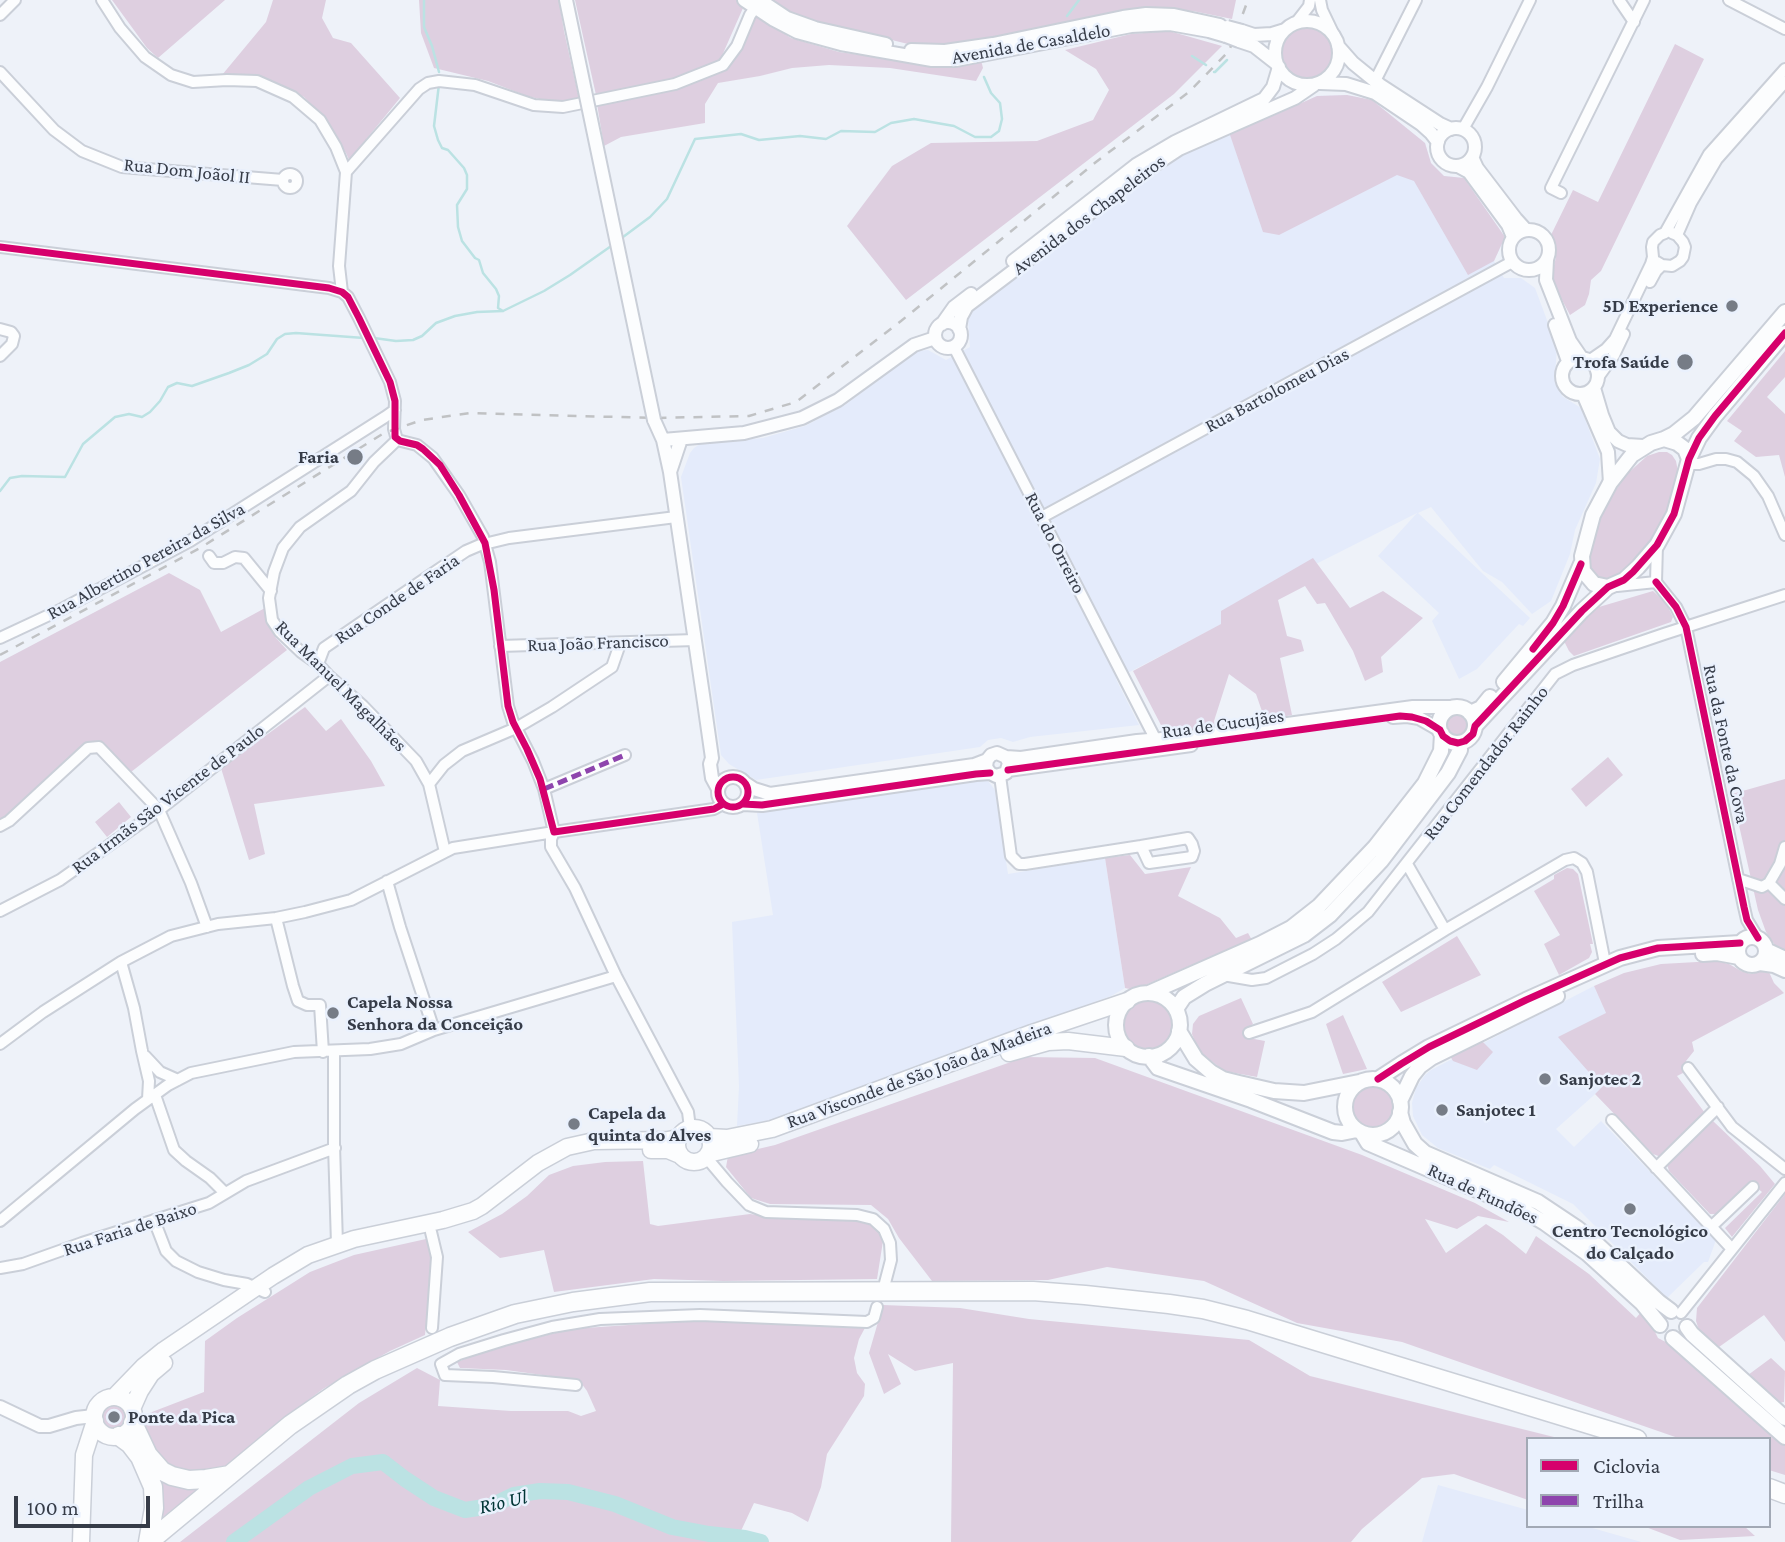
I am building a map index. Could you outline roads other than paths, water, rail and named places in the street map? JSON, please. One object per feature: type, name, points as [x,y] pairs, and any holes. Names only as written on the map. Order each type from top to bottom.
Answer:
[{"type":"highway","points":[[148,1542],[290,1425],[375,1370],[460,1333],[515,1314],[573,1302],[650,1292],[1033,1291],[1169,1304],[1247,1320],[1630,1437]]},
{"type":"highway","points":[[161,1542],[324,1415],[375,1381],[420,1356],[460,1339],[529,1318],[570,1310],[651,1301],[1033,1297],[1168,1310],[1246,1326],[1605,1437]]},
{"type":"highway","points":[[132,1416],[148,1455],[162,1471],[189,1480],[233,1474]]},
{"type":"highway","points":[[113,1436],[130,1444],[140,1457],[153,1487],[154,1508],[148,1542]]},
{"type":"main road","points":[[1467,715],[1471,736],[1468,740],[1460,743],[1450,741],[1441,732],[1440,721],[1443,714],[1449,709],[1467,715],[1480,708],[1542,637],[1563,606],[1581,564],[1593,515],[1610,483],[1632,455],[1643,446],[1674,434],[1694,418],[1785,312]]},
{"type":"main road","points":[[1467,715],[1582,611],[1633,572],[1657,545],[1674,514],[1699,438],[1785,333]]},
{"type":"main road","points":[[1664,439],[1684,448],[1689,462]]},
{"type":"main road","points":[[1581,564],[1589,580],[1598,586],[1610,587]]},
{"type":"main road","name":"Rua Visconde de São João da Madeira","points":[[709,1137],[727,1138],[772,1129],[1126,1001],[1135,995],[1149,993],[1291,928],[1319,906],[1375,847],[1424,783],[1441,751],[1441,732]]},
{"type":"main road","points":[[1149,993],[1160,995],[1176,1009],[1184,997],[1304,935],[1330,915],[1381,860],[1448,773],[1460,750],[1460,743]]},
{"type":"main road","name":"Rua Visconde de São João da Madeira","points":[[1176,1009],[1180,1031],[1196,1059],[1211,1072],[1238,1083],[1275,1091],[1304,1093],[1378,1079],[1429,1047],[1620,958],[1658,948],[1751,948],[1785,959]]},
{"type":"main road","name":"Rua Visconde de São João da Madeira","points":[[707,1155],[775,1138],[1021,1048],[1068,1041],[1126,1048],[1139,1055],[1149,1056],[1158,1068],[1333,1132],[1360,1131],[1378,1134],[1386,1131],[1398,1119],[1400,1106],[1412,1076],[1431,1058],[1608,971],[1660,956],[1751,948],[1785,970]]},
{"type":"main road","points":[[1126,1001],[1117,1019],[1120,1039],[1126,1048]]},
{"type":"main road","points":[[1149,1056],[1159,1055],[1168,1049],[1180,1031]]},
{"type":"main road","points":[[1378,1079],[1392,1087],[1400,1106]]},
{"type":"main road","points":[[1359,1082],[1347,1095],[1345,1113],[1360,1131]]},
{"type":"main road","name":"Rua de Fundões","points":[[1400,1106],[1404,1123],[1415,1144],[1425,1153],[1538,1202],[1577,1228],[1679,1317],[1692,1334],[1784,1416]]},
{"type":"main road","points":[[81,1542],[84,1455],[86,1447],[94,1418],[97,1406],[114,1397],[164,1350],[261,1289],[338,1253],[475,1220],[547,1167],[571,1156],[597,1151],[668,1150],[692,1162],[702,1160],[707,1155],[709,1137],[701,1129],[668,1140],[594,1141],[577,1144],[546,1157],[473,1210],[443,1220],[337,1244],[308,1255],[286,1267],[261,1289],[151,1374],[140,1391],[125,1433],[86,1447]]},
{"type":"main road","name":"Rua de Fundões","points":[[1360,1131],[1368,1143],[1521,1209],[1545,1223],[1588,1254],[1642,1303],[1660,1325],[1662,1332],[1683,1345],[1785,1437]]},
{"type":"main road","points":[[680,1155],[676,1145],[684,1133]]},
{"type":"main road","points":[[1660,1325],[1661,1317],[1679,1317],[1682,1335],[1673,1338]]},
{"type":"main road","points":[[114,1397],[125,1401],[132,1416]]},
{"type":"main road","points":[[94,1418],[99,1430],[113,1436]]},
{"type":"street","points":[[0,15],[15,0]]},
{"type":"street","points":[[102,0],[120,28],[145,57],[171,75],[193,82],[257,81],[293,97],[320,120],[336,147],[346,172],[340,266],[342,292]]},
{"type":"street","points":[[566,0],[654,419],[663,440],[670,472],[712,758],[712,778],[719,789]]},
{"type":"street","points":[[1310,0],[1309,6],[1281,36],[1276,49],[1278,66],[1285,76],[1303,85],[1346,84],[1375,93],[1421,124],[1438,142]]},
{"type":"street","points":[[1317,84],[1328,78],[1338,63],[1336,41],[1320,0]]},
{"type":"street","points":[[1375,81],[1416,0]]},
{"type":"street","points":[[1513,237],[1508,225],[1469,172],[1448,164],[1441,157],[1438,142],[1441,136],[1457,129],[1487,87],[1530,0]]},
{"type":"street","points":[[1619,0],[1634,22]]},
{"type":"street","points":[[1561,193],[1551,188],[1644,0]]},
{"type":"street","points":[[1729,0],[1785,29]]},
{"type":"street","points":[[346,172],[419,89],[428,83],[439,81],[475,85],[534,105],[563,107],[675,85],[723,65],[737,46],[753,3]]},
{"type":"street","name":"Avenida de Casaldelo","points":[[753,3],[815,28],[911,50],[945,51],[993,44],[1123,17],[1174,15],[1241,36],[1278,66]]},
{"type":"street","points":[[1290,27],[1312,22],[1320,24],[1353,63],[1375,81],[1440,124],[1468,132],[1475,146],[1472,157],[1458,166]]},
{"type":"street","name":"Avenida de Casaldelo","points":[[1241,36],[1272,34],[1290,27]]},
{"type":"street","name":"Avenida dos Chapeleiros","points":[[935,338],[936,330],[954,307],[1136,165],[1175,142],[1264,99],[1273,87],[1278,66]]},
{"type":"street","points":[[1665,233],[1717,144],[1785,69]]},
{"type":"street","name":"Rua Dom Joãol II","points":[[0,72],[54,130],[82,151],[122,167],[283,180]]},
{"type":"street","points":[[1677,235],[1691,203],[1717,159],[1785,82]]},
{"type":"street","name":"Avenida dos Chapeleiros","points":[[954,346],[961,337],[961,317],[967,306],[1143,172],[1179,149],[1295,98],[1317,84]]},
{"type":"street","points":[[1472,157],[1477,168],[1516,219],[1526,230],[1537,232],[1545,239],[1549,249],[1546,280],[1570,341],[1580,360],[1598,370],[1592,386],[1608,452],[1610,483]]},
{"type":"street","points":[[1526,230],[1513,237],[1510,242],[1512,262],[1521,269],[1531,271],[1547,260]]},
{"type":"street","points":[[1658,261],[1615,339],[1606,349],[1564,367],[1561,374],[1569,391],[1577,394],[1592,386],[1614,355],[1656,271],[1658,261],[1652,247],[1653,242],[1665,233],[1677,235],[1684,242],[1685,252],[1680,261],[1672,266],[1658,261]]},
{"type":"street","points":[[0,247],[329,288],[348,297],[390,382],[394,394],[394,433],[397,440],[416,445],[440,465],[485,543],[508,706],[544,789],[554,832],[551,847],[575,888],[616,976],[688,1112],[684,1133]]},
{"type":"street","name":"Rua Bartolomeu Dias","points":[[1042,517],[1512,262]]},
{"type":"street","points":[[1531,271],[1580,360]]},
{"type":"street","points":[[942,324],[950,322],[960,329]]},
{"type":"street","points":[[0,329],[11,332],[14,336],[12,344],[0,356]]},
{"type":"street","points":[[663,440],[744,433],[802,418],[838,400],[914,345],[935,338],[943,347],[954,346]]},
{"type":"street","name":"Rua do Orreiro","points":[[954,346],[1158,744]]},
{"type":"street","points":[[1592,386],[1609,432],[1627,445],[1643,446]]},
{"type":"street","name":"Rua Albertino Pereira da Silva","points":[[0,638],[62,609],[190,541],[395,410]]},
{"type":"street","points":[[670,472],[681,439]]},
{"type":"street","name":"Rua Manuel Magalhães","points":[[397,440],[374,462],[351,491],[299,527],[283,548],[274,572],[269,598],[272,620],[281,632],[363,706],[416,761],[429,784],[445,852]]},
{"type":"street","points":[[1689,462],[1699,464],[1726,459],[1737,462],[1754,475],[1768,496],[1785,535]]},
{"type":"street","name":"Rua Conde de Faria","points":[[318,664],[324,648],[466,551],[485,543],[676,517]]},
{"type":"street","points":[[1610,587],[1656,582],[1657,545]]},
{"type":"street","points":[[209,556],[214,563],[223,563],[235,556],[244,558],[271,591]]},
{"type":"street","name":"Rua da Fonte da Cova","points":[[1656,582],[1676,607],[1686,627],[1751,948]]},
{"type":"street","name":"Rua Comendador Rainho","points":[[1223,975],[1252,981],[1266,978],[1313,954],[1368,912],[1555,674],[1573,665],[1785,595]]},
{"type":"street","name":"Rua João Francisco","points":[[500,646],[695,640]]},
{"type":"street","points":[[429,784],[444,765],[461,751],[516,728],[612,667],[620,644]]},
{"type":"street","name":"Rua Irmãs São Vicente de Paulo","points":[[0,911],[60,880],[159,810],[328,676]]},
{"type":"street","name":"Rua de Cucujães","points":[[743,804],[762,805],[976,774],[998,767],[1413,707],[1467,715]]},
{"type":"street","name":"Rua de Cucujães","points":[[1158,744],[1400,716],[1419,718],[1441,732]]},
{"type":"street","points":[[0,826],[9,821],[88,748],[99,747],[159,810],[207,927]]},
{"type":"street","points":[[544,789],[625,755]]},
{"type":"street","points":[[712,758],[720,769],[732,777]]},
{"type":"street","name":"Rua de Cucujães","points":[[746,783],[769,794],[974,765],[998,767]]},
{"type":"street","points":[[998,767],[1011,856],[1019,864],[1141,846]]},
{"type":"street","points":[[740,778],[746,783],[748,792],[743,804],[735,807],[723,804],[719,798],[719,789],[723,780],[740,778]]},
{"type":"street","points":[[0,1044],[43,1012],[121,962],[171,936],[218,924],[276,918],[351,900],[453,848],[714,809],[723,804]]},
{"type":"street","points":[[1738,879],[1762,887],[1769,883],[1780,864],[1785,847]]},
{"type":"street","points":[[1250,1033],[1312,1012],[1445,930],[1565,860],[1574,858],[1582,863],[1587,872],[1605,963]]},
{"type":"street","points":[[1407,864],[1445,930]]},
{"type":"street","points":[[387,881],[434,1030]]},
{"type":"street","points":[[1769,883],[1785,899]]},
{"type":"street","points":[[276,918],[298,1000],[307,1005],[320,1005],[329,1051],[337,1244]]},
{"type":"street","points":[[1274,951],[1282,970]]},
{"type":"street","points":[[121,962],[134,1008],[151,1097],[174,1150],[225,1193]]},
{"type":"street","points":[[0,1221],[151,1097],[191,1073],[294,1052],[370,1049],[401,1044],[434,1030],[616,976]]},
{"type":"street","points":[[142,1051],[160,1073],[178,1080]]},
{"type":"street","points":[[1688,1068],[1732,1127],[1785,1169]]},
{"type":"street","points":[[1656,1168],[1718,1107]]},
{"type":"street","points":[[1612,1120],[1732,1249]]},
{"type":"street","name":"Rua Faria de Baixo","points":[[0,1268],[23,1264],[209,1203],[246,1181],[335,1149]]},
{"type":"street","points":[[707,1155],[749,1205],[766,1212],[857,1215],[873,1219],[884,1228],[890,1243],[891,1260],[885,1283]]},
{"type":"street","points":[[1679,1317],[1785,1183]]},
{"type":"street","points":[[1712,1226],[1753,1187]]},
{"type":"street","points":[[154,1220],[166,1251],[176,1261],[198,1272],[261,1289]]},
{"type":"street","points":[[431,1232],[437,1257],[432,1328]]},
{"type":"street","points":[[576,1385],[444,1375],[441,1364],[459,1354],[504,1340],[551,1327],[600,1319],[700,1315],[867,1322],[874,1318],[877,1307]]},
{"type":"street","points":[[0,1407],[32,1423],[49,1426],[76,1418],[94,1418]]},
{"type":"waterway","points":[[424,0],[424,27],[439,72]]},
{"type":"waterway","points":[[1067,16],[1079,0]]},
{"type":"waterway","points":[[1192,56],[1206,65]]},
{"type":"waterway","points":[[1214,72],[1227,60]]},
{"type":"waterway","points":[[619,240],[650,217],[667,199],[695,139],[741,134],[759,140],[800,136],[826,139],[841,131],[875,132],[891,123],[914,119],[954,126],[975,137],[991,137],[999,131],[1002,119],[1000,103],[991,93],[984,77]]},
{"type":"waterway","points":[[439,84],[434,126],[438,140],[442,148],[448,150],[464,168],[467,175],[467,189],[457,205],[458,227],[462,241],[479,260],[483,273],[496,289],[499,296],[498,308],[503,311]]},
{"type":"waterway","points":[[374,338],[413,340],[422,336],[436,323],[455,316],[503,311],[544,291],[614,244]]},
{"type":"waterway","points":[[0,491],[10,478],[65,477],[83,444],[115,417],[129,414],[142,417],[160,401],[168,387],[177,383],[192,386],[249,365],[267,354],[277,339],[285,334],[364,338]]},
{"type":"waterway","name":"Rio Ul","points":[[234,1542],[309,1488],[352,1466],[383,1462],[434,1498],[465,1510],[491,1506],[514,1495],[540,1491],[568,1492],[615,1504],[672,1527],[761,1542]]},
{"type":"railway","points":[[0,655],[200,548],[384,433],[422,420],[470,413],[654,418],[749,416],[796,402],[901,321],[1096,162],[1189,92],[1229,51],[1248,0]]},
{"type":"place","name":"5D Experience","points":[[1732,306]]},
{"type":"place","name":"Trofa Saúde","points":[[1685,362]]},
{"type":"place","name":"Faria","points":[[355,457]]},
{"type":"place","name":"Capela Nossa Senhora da Conceição","points":[[333,1013]]},
{"type":"place","name":"Sanjotec 2","points":[[1545,1079]]},
{"type":"place","name":"Sanjotec 1","points":[[1442,1110]]},
{"type":"place","name":"Capela da quinta do Alves","points":[[574,1124]]},
{"type":"place","name":"Centro Tecnológico do Calçado","points":[[1630,1209]]},
{"type":"place","name":"Ponte da Pica","points":[[114,1417]]}]
